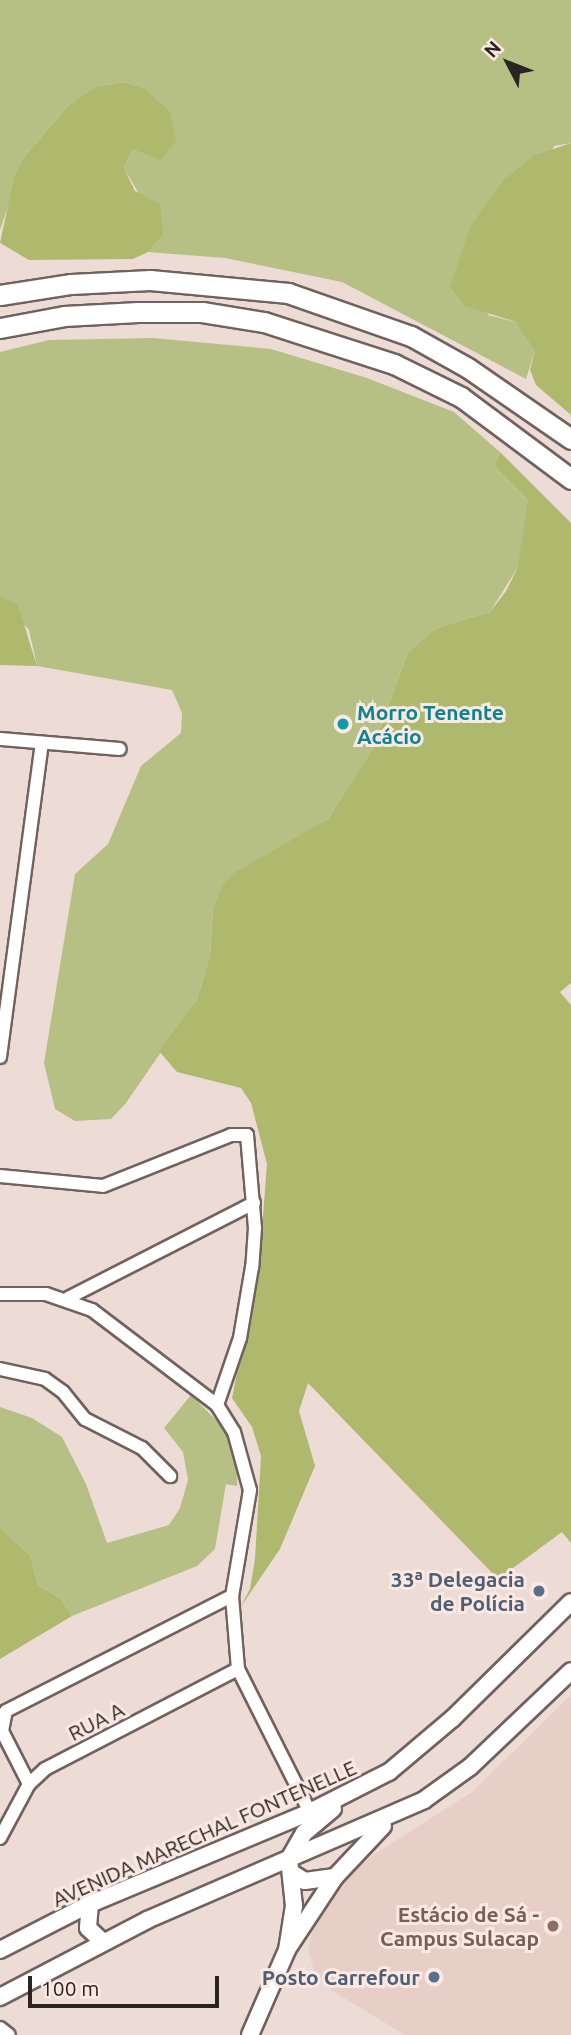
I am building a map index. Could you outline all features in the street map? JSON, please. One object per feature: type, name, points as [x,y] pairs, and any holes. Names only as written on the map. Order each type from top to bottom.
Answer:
[{"type":"highway","points":[[0,295],[71,284],[150,280],[288,293],[411,336],[468,368],[571,439]]},
{"type":"highway","points":[[0,328],[64,316],[138,312],[202,312],[264,322],[394,364],[461,397],[571,479]]},
{"type":"main road","name":"AVENIDA MARECHAL FONTENELLE","points":[[0,1950],[90,1904],[354,1792],[418,1749],[571,1602]]},
{"type":"main road","points":[[0,1997],[103,1942],[290,1866],[394,1816],[470,1767],[571,1671]]},
{"type":"main road","points":[[287,1950],[294,1906],[290,1866],[304,1833],[354,1792]]},
{"type":"main road","points":[[250,2035],[287,1950],[335,1877],[394,1816]]},
{"type":"main road","points":[[290,1866],[305,1881],[335,1877]]},
{"type":"main road","points":[[90,1904],[88,1928],[103,1942]]},
{"type":"street","points":[[0,738],[120,749]]},
{"type":"street","points":[[0,1057],[42,743]]},
{"type":"street","points":[[0,1176],[103,1186],[231,1135],[243,1134],[251,1142],[253,1254],[240,1338],[217,1405]]},
{"type":"street","points":[[68,1298],[254,1203]]},
{"type":"street","points":[[0,1294],[68,1298],[126,1332],[217,1405],[243,1454],[250,1490],[232,1597],[239,1669],[310,1812]]},
{"type":"street","points":[[0,1369],[45,1379],[63,1392],[85,1419],[142,1448],[170,1476]]},
{"type":"street","points":[[29,1784],[2,1731],[6,1711],[232,1597]]},
{"type":"street","name":"RUA A","points":[[0,1838],[29,1784],[45,1769],[239,1669]]},
{"type":"street","points":[[0,2028],[9,2035]]},
{"type":"shaded area","points":[[571,1695],[571,2035],[405,2035],[331,1990],[315,1974],[308,1950],[314,1925],[332,1891],[364,1861],[472,1792]]},
{"type":"green space","points":[[0,0],[571,0],[571,143],[554,146],[488,315],[516,322],[528,335],[535,351],[526,379],[342,282],[225,258],[148,252],[163,235],[124,168],[133,149],[144,88],[124,82],[94,87],[68,106],[25,156],[0,230]]},
{"type":"green space","points":[[124,82],[144,88],[170,112],[176,141],[161,160],[133,149],[124,168],[135,191],[160,204],[163,235],[148,252],[133,259],[29,260],[0,243],[14,178],[25,156],[68,106],[94,87]]},
{"type":"green space","points":[[571,143],[571,415],[536,385],[530,370],[535,351],[516,322],[465,306],[450,287],[470,227],[504,180],[533,156]]},
{"type":"green space","points":[[153,338],[271,349],[367,378],[454,412],[500,452],[494,466],[528,500],[526,535],[518,567],[490,612],[436,628],[408,652],[372,750],[328,819],[267,856],[213,910],[210,955],[197,1000],[126,1103],[111,1119],[75,1121],[55,1109],[44,1063],[75,874],[108,844],[141,766],[181,733],[182,713],[172,690],[37,666],[29,630],[0,597],[0,352],[49,340]]},
{"type":"green space","points":[[500,452],[571,523],[571,983],[560,992],[571,1005],[571,1543],[562,1532],[498,1579],[308,1383],[299,1411],[315,1466],[280,1549],[240,1608],[250,1589],[255,1559],[261,1456],[252,1427],[232,1398],[260,1256],[267,1164],[251,1103],[241,1088],[177,1072],[159,1051],[197,1000],[210,955],[213,910],[222,887],[234,873],[328,819],[372,750],[408,652],[436,628],[490,612],[506,591],[518,567],[528,500],[494,466]]},
{"type":"green space","points":[[0,597],[18,605],[37,666],[0,665]]},
{"type":"green space","points":[[191,1395],[227,1431],[238,1465],[237,1486],[226,1484],[215,1549],[197,1566],[72,1616],[61,1599],[38,1585],[30,1555],[0,1528],[0,1407],[32,1418],[62,1437],[86,1484],[107,1543],[169,1525],[180,1508],[188,1480],[183,1452],[164,1428]]},
{"type":"green space","points":[[0,1528],[30,1555],[38,1585],[61,1599],[72,1616],[0,1659]]},
{"type":"place","name":"Morro Tenente Acácio","points":[[343,724]]},
{"type":"place","name":"33ª Delegacia de Polícia","points":[[539,1591]]},
{"type":"place","name":"Estácio de Sá - Campus Sulacap","points":[[553,1926]]},
{"type":"place","name":"Posto Carrefour","points":[[434,1977]]}]
